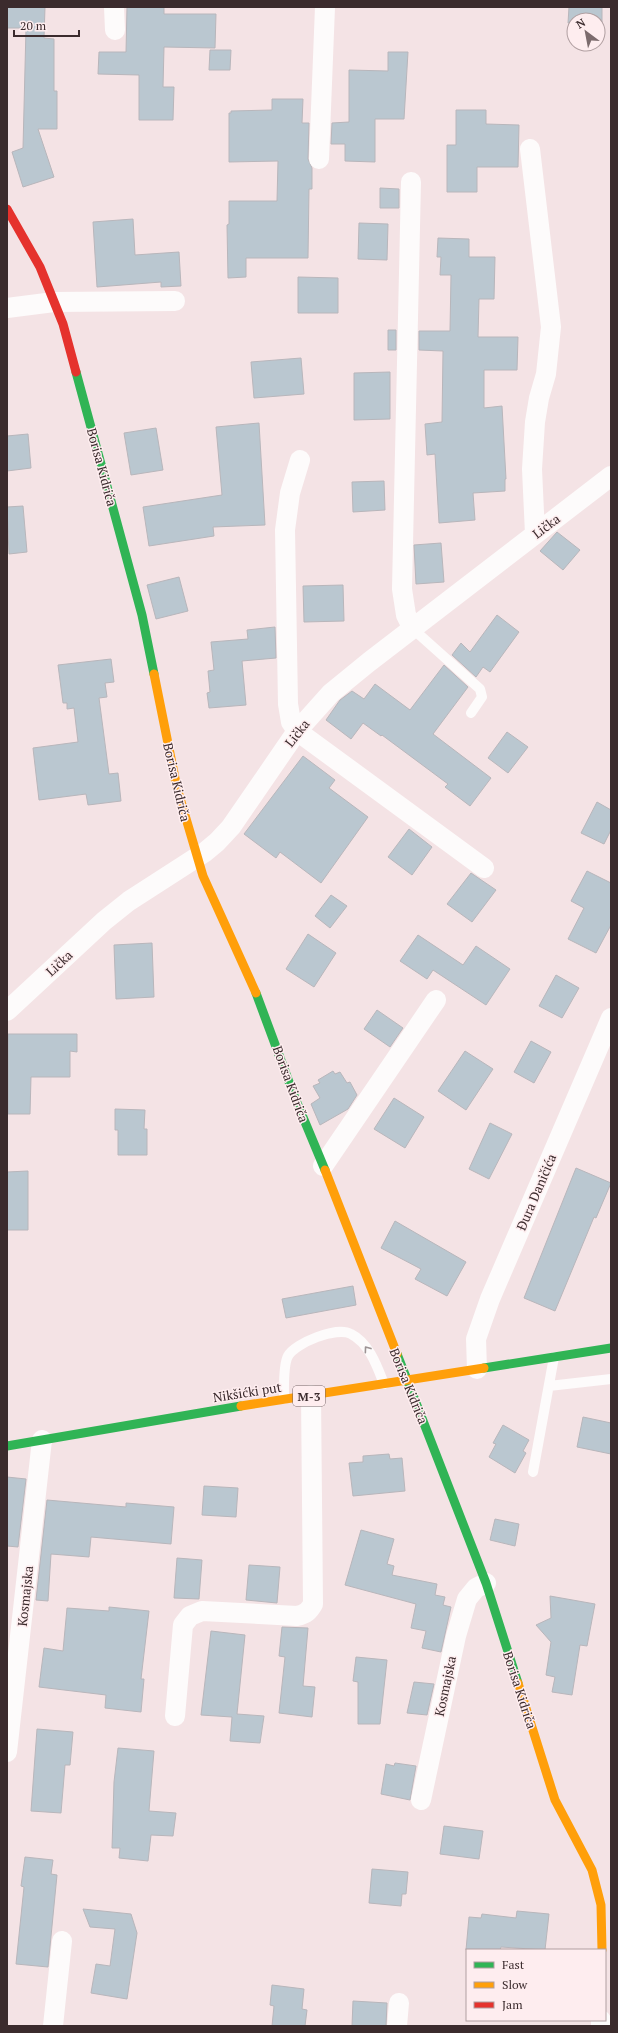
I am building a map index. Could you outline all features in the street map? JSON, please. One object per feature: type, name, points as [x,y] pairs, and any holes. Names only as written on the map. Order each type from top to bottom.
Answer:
[{"type":"street","points":[[114,7],[116,30]]},
{"type":"street","points":[[319,159],[324,7]]},
{"type":"street","points":[[530,150],[552,327],[546,374],[539,398],[532,469],[535,534]]},
{"type":"street","points":[[411,182],[402,589],[406,615],[413,629]]},
{"type":"street","name":"Borisa Kidriča","points":[[7,209],[40,267],[67,339],[142,615],[177,788],[197,857],[222,921],[249,974],[295,1098],[486,1583],[555,1800],[592,1870],[601,1905],[602,1949]]},
{"type":"street","points":[[7,308],[54,302],[175,301]]},
{"type":"street","points":[[300,460],[290,493],[285,530],[288,704],[291,722],[297,730],[484,868]]},
{"type":"street","name":"Lička","points":[[7,1011],[104,920],[217,842],[231,827],[297,730],[331,693],[611,476]]},
{"type":"street","points":[[323,1166],[436,1000]]},
{"type":"street","name":"Đura Daničića","points":[[477,1369],[476,1339],[490,1299],[611,1018]]},
{"type":"street","name":"Nikšićki put","points":[[7,1446],[284,1399],[611,1348]]},
{"type":"street","points":[[175,1716],[183,1625],[190,1616],[202,1611],[297,1616],[304,1614],[313,1604],[311,1396]]},
{"type":"street","name":"Kosmajska","points":[[7,1752],[42,1440]]},
{"type":"street","name":"Kosmajska","points":[[421,1800],[456,1636],[467,1599],[476,1588],[486,1583]]},
{"type":"street","points":[[53,2026],[62,1942]]},
{"type":"street","points":[[397,2026],[399,2003]]},
{"type":"lane","points":[[413,629],[480,689],[482,697],[471,713]]},
{"type":"lane","points":[[284,1399],[287,1357],[299,1345],[331,1332],[350,1333],[367,1348],[384,1384]]},
{"type":"lane","points":[[533,1472],[554,1356]]},
{"type":"lane","points":[[549,1386],[611,1379]]},
{"type":"building","points":[[7,7],[45,7],[44,38],[54,39],[54,91],[57,91],[57,129],[38,129],[54,177],[23,187],[12,152],[23,148],[26,28],[7,28]]},
{"type":"building","points":[[127,7],[164,7],[164,14],[216,14],[215,48],[164,47],[163,87],[174,87],[173,120],[139,120],[139,75],[98,74],[99,52],[126,52]]},
{"type":"building","points":[[569,7],[602,7],[602,12],[569,12]]},
{"type":"building","points":[[210,50],[231,50],[230,70],[209,70]]},
{"type":"building","points":[[388,52],[408,52],[404,119],[375,119],[375,162],[345,161],[345,144],[331,144],[332,123],[349,122],[349,70],[388,71]]},
{"type":"building","points":[[272,99],[303,99],[302,123],[309,123],[308,159],[312,168],[312,189],[309,189],[308,258],[246,258],[246,277],[228,278],[227,225],[229,224],[229,201],[277,201],[278,161],[229,162],[229,113],[231,113],[231,111],[272,110]]},
{"type":"building","points":[[456,110],[486,110],[486,124],[519,125],[518,167],[477,167],[477,192],[447,192],[447,145],[456,145]]},
{"type":"building","points":[[380,188],[399,189],[399,208],[380,208]]},
{"type":"building","points":[[133,219],[135,255],[179,252],[181,286],[161,287],[161,282],[97,287],[93,222]]},
{"type":"building","points":[[359,223],[388,224],[387,260],[358,259]]},
{"type":"building","points":[[438,238],[469,239],[469,257],[495,257],[494,299],[479,299],[478,337],[518,337],[517,370],[484,370],[484,408],[502,406],[506,479],[505,491],[473,493],[475,520],[439,523],[435,454],[427,455],[425,424],[442,422],[443,351],[419,350],[419,331],[450,331],[451,275],[440,275],[441,257],[437,257]]},
{"type":"building","points":[[298,277],[338,278],[338,313],[298,313]]},
{"type":"building","points":[[388,330],[396,330],[396,350],[388,350]]},
{"type":"building","points":[[301,358],[304,394],[254,398],[251,362]]},
{"type":"building","points":[[390,372],[390,419],[354,420],[354,373]]},
{"type":"building","points":[[259,423],[265,525],[213,527],[214,536],[149,546],[143,507],[222,495],[216,427]]},
{"type":"building","points":[[156,428],[163,470],[131,475],[124,433]]},
{"type":"building","points":[[28,434],[31,468],[7,471],[7,436]]},
{"type":"building","points":[[384,481],[385,510],[353,512],[352,482]]},
{"type":"building","points":[[23,506],[27,552],[9,554],[7,507]]},
{"type":"building","points":[[557,532],[580,550],[563,570],[540,551]]},
{"type":"building","points":[[441,543],[444,582],[416,584],[414,545]]},
{"type":"building","points":[[179,577],[188,611],[156,619],[147,585]]},
{"type":"building","points":[[343,585],[344,621],[304,622],[303,586]]},
{"type":"building","points":[[497,615],[519,632],[490,672],[483,667],[476,677],[452,655],[461,643],[470,652]]},
{"type":"building","points":[[275,627],[276,658],[242,661],[246,705],[209,708],[207,693],[210,692],[208,671],[214,670],[211,642],[248,639],[247,630]]},
{"type":"building","points":[[111,659],[114,682],[105,683],[107,697],[99,698],[109,774],[118,773],[121,801],[88,805],[86,794],[39,800],[33,748],[78,742],[74,708],[67,709],[67,703],[63,703],[58,665]]},
{"type":"building","points":[[444,665],[468,687],[433,734],[491,778],[470,806],[445,787],[448,784],[382,735],[381,736],[363,723],[351,739],[326,720],[340,700],[352,691],[364,699],[375,684],[410,710]]},
{"type":"building","points":[[507,732],[528,747],[508,773],[488,758]]},
{"type":"building","points":[[303,756],[335,780],[329,788],[368,817],[321,883],[280,852],[276,858],[244,834]]},
{"type":"building","points":[[597,802],[611,810],[611,830],[604,844],[581,833]]},
{"type":"building","points":[[409,829],[432,847],[412,875],[388,857]]},
{"type":"building","points":[[587,871],[611,883],[611,925],[596,953],[568,939],[584,908],[571,901]]},
{"type":"building","points":[[471,873],[496,890],[472,922],[447,904]]},
{"type":"building","points":[[331,895],[347,906],[330,928],[315,916]]},
{"type":"building","points":[[308,934],[336,953],[314,987],[286,969]]},
{"type":"building","points":[[418,935],[463,965],[476,946],[510,969],[486,1005],[433,970],[427,979],[400,961]]},
{"type":"building","points":[[152,943],[154,997],[116,999],[114,945]]},
{"type":"building","points":[[556,975],[579,988],[562,1018],[539,1006]]},
{"type":"building","points":[[377,1010],[403,1028],[390,1047],[364,1029]]},
{"type":"building","points":[[8,1034],[77,1034],[77,1052],[70,1051],[70,1077],[31,1077],[30,1114],[8,1114]]},
{"type":"building","points":[[531,1041],[551,1052],[534,1083],[514,1072]]},
{"type":"building","points":[[465,1051],[493,1069],[466,1110],[438,1091]]},
{"type":"building","points":[[333,1071],[335,1074],[340,1072],[347,1083],[350,1082],[357,1095],[348,1109],[320,1125],[311,1104],[320,1098],[313,1086],[320,1083],[318,1080]]},
{"type":"building","points":[[394,1098],[424,1117],[405,1148],[374,1129]]},
{"type":"building","points":[[115,1109],[145,1110],[144,1129],[147,1129],[147,1155],[118,1155],[118,1130],[115,1130]]},
{"type":"building","points":[[490,1123],[512,1134],[489,1179],[469,1169]]},
{"type":"building","points":[[576,1168],[611,1183],[596,1218],[594,1217],[555,1311],[524,1298]]},
{"type":"building","points":[[28,1171],[28,1230],[7,1230],[7,1172]]},
{"type":"building","points":[[395,1221],[466,1262],[447,1296],[415,1279],[421,1269],[381,1248]]},
{"type":"building","points":[[353,1286],[356,1305],[286,1318],[282,1299]]},
{"type":"building","points":[[583,1417],[611,1423],[611,1454],[577,1447]]},
{"type":"building","points":[[503,1425],[529,1440],[523,1451],[526,1453],[515,1473],[489,1457],[496,1444],[493,1443]]},
{"type":"building","points":[[389,1454],[390,1459],[402,1458],[405,1491],[353,1496],[349,1463],[363,1462],[363,1456]]},
{"type":"building","points":[[7,1477],[26,1479],[18,1547],[7,1546]]},
{"type":"building","points":[[204,1486],[238,1488],[236,1517],[202,1515]]},
{"type":"building","points":[[47,1500],[126,1507],[126,1503],[174,1507],[171,1544],[91,1537],[89,1557],[51,1554],[48,1601],[36,1600]]},
{"type":"building","points":[[495,1519],[519,1524],[515,1546],[490,1540]]},
{"type":"building","points":[[361,1530],[394,1539],[387,1564],[394,1566],[392,1575],[437,1584],[435,1595],[445,1597],[443,1605],[451,1607],[441,1652],[422,1648],[426,1631],[411,1628],[416,1604],[345,1585]]},
{"type":"building","points":[[177,1558],[202,1560],[199,1599],[174,1598]]},
{"type":"building","points":[[249,1565],[280,1567],[277,1603],[246,1600]]},
{"type":"building","points":[[550,1596],[595,1604],[587,1646],[580,1645],[572,1695],[552,1692],[555,1677],[546,1675],[551,1642],[536,1625],[551,1618]]},
{"type":"building","points":[[109,1607],[149,1611],[141,1679],[144,1679],[141,1712],[105,1708],[106,1695],[39,1687],[44,1648],[63,1651],[67,1608],[109,1611]]},
{"type":"building","points":[[282,1627],[308,1628],[303,1686],[315,1687],[312,1717],[279,1713],[285,1657],[279,1656]]},
{"type":"building","points":[[211,1631],[245,1635],[237,1714],[264,1716],[260,1743],[230,1741],[232,1717],[201,1715]]},
{"type":"building","points":[[356,1657],[387,1660],[380,1724],[358,1724],[358,1682],[353,1681]]},
{"type":"building","points":[[414,1682],[434,1684],[427,1715],[407,1713]]},
{"type":"building","points":[[37,1729],[73,1732],[70,1765],[65,1765],[61,1813],[31,1811]]},
{"type":"building","points":[[118,1748],[154,1751],[149,1811],[176,1813],[173,1836],[151,1835],[148,1861],[119,1858],[120,1848],[112,1848],[114,1782]]},
{"type":"building","points":[[395,1763],[416,1766],[410,1800],[381,1794],[386,1764],[394,1766]]},
{"type":"building","points":[[444,1826],[483,1831],[479,1859],[440,1854]]},
{"type":"building","points":[[25,1857],[53,1860],[51,1874],[57,1875],[48,1967],[16,1964],[24,1887],[21,1886]]},
{"type":"building","points":[[372,1869],[408,1872],[406,1894],[402,1894],[401,1906],[369,1903]]},
{"type":"building","points":[[83,1909],[131,1914],[137,1933],[127,1999],[91,1993],[96,1964],[110,1966],[115,1929],[90,1927]]},
{"type":"building","points":[[517,1911],[549,1914],[545,1949],[501,1947],[500,1949],[466,1949],[469,1917],[481,1918],[482,1914],[516,1918]]},
{"type":"building","points":[[272,1985],[304,1989],[302,2009],[307,2010],[305,2026],[272,2026],[274,2006],[270,2005]]},
{"type":"building","points":[[353,2001],[387,2003],[386,2026],[352,2026]]},
{"type":"traffic: fast","points":[[76,372],[142,615],[154,674]]},
{"type":"traffic: fast","points":[[256,993],[295,1098],[325,1170]]},
{"type":"traffic: fast","points":[[484,1368],[611,1348]]},
{"type":"traffic: fast","points":[[397,1354],[486,1583],[518,1683]]},
{"type":"traffic: fast","points":[[7,1446],[241,1406]]},
{"type":"traffic: slow","points":[[154,674],[177,788],[203,876],[256,993]]},
{"type":"traffic: slow","points":[[325,1170],[397,1354]]},
{"type":"traffic: slow","points":[[241,1406],[484,1368]]},
{"type":"traffic: slow","points":[[518,1683],[555,1800],[592,1870],[601,1905],[602,1949]]},
{"type":"traffic: jam","points":[[7,209],[40,267],[63,324],[76,372]]}]
